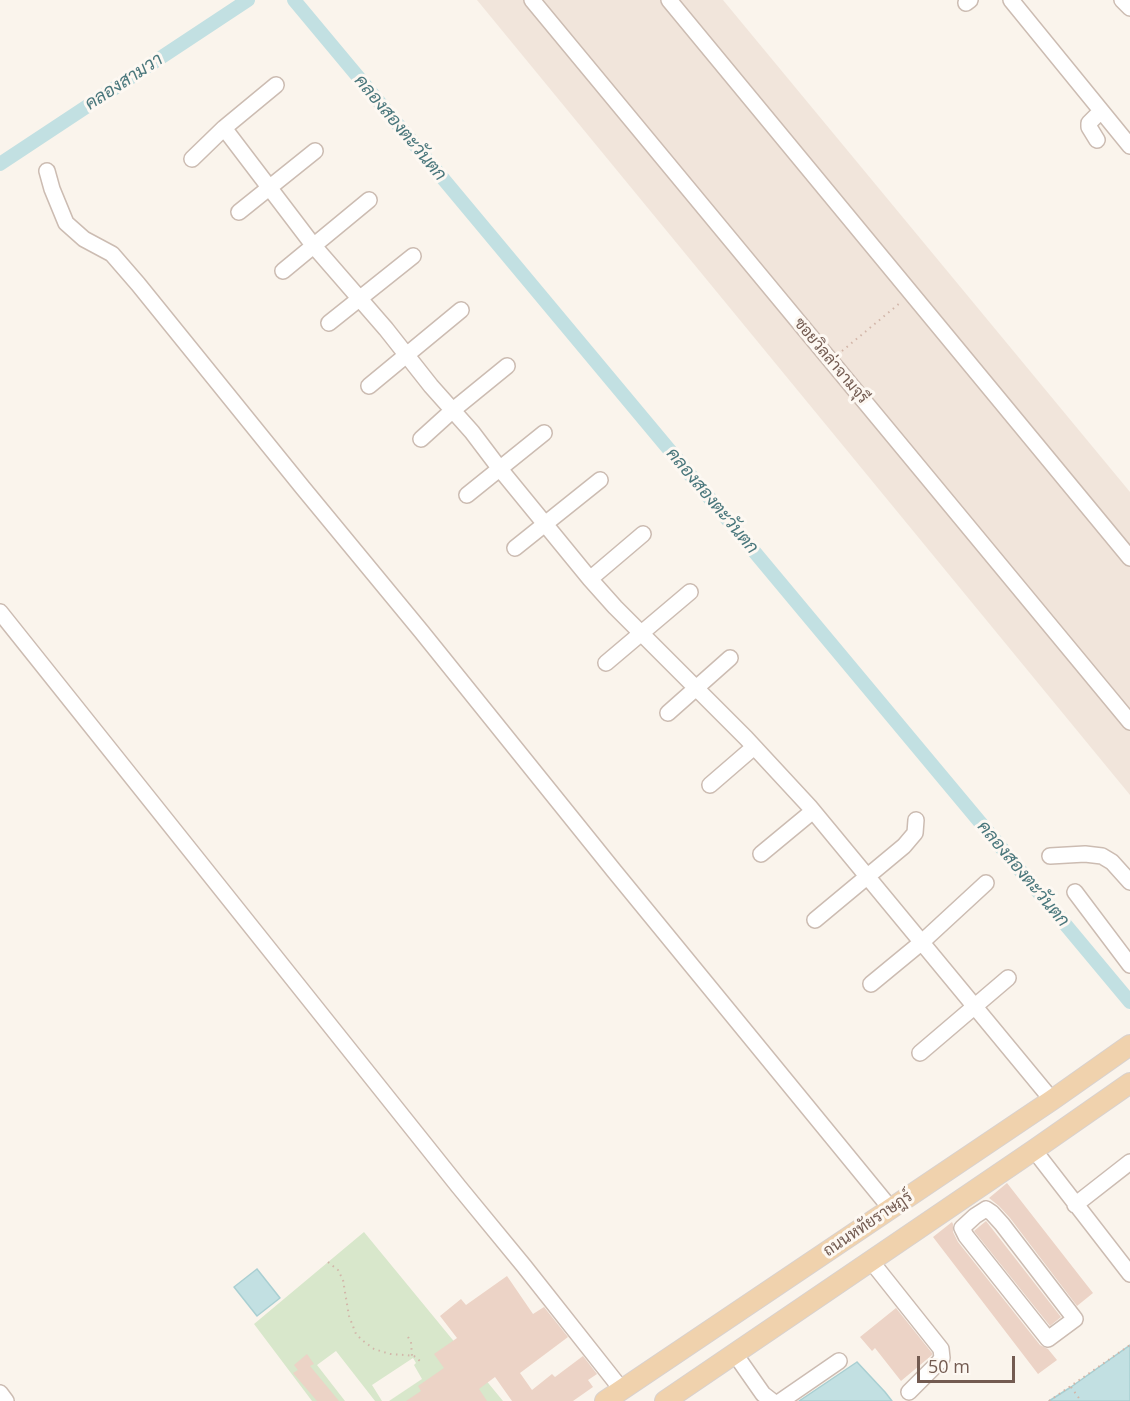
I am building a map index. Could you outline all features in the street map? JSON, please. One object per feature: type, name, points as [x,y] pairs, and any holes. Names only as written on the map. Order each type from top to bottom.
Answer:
[{"type":"main road","name":"ถนนหทัยราษฎร์","points":[[614,1396],[1052,1100],[1128,1046]]},
{"type":"main road","name":"ถนนหทัยราษฎร์","points":[[665,1401],[1130,1083]]},
{"type":"street","name":"ซอยวิลล่าจามจุรี","points":[[532,0],[1130,722]]},
{"type":"street","points":[[669,0],[1130,558]]},
{"type":"street","points":[[1011,0],[1130,146]]},
{"type":"street","points":[[1122,0],[1130,8]]},
{"type":"street","points":[[192,159],[224,128],[276,85]]},
{"type":"street","points":[[1097,140],[1089,123],[1101,111]]},
{"type":"street","points":[[224,128],[313,245],[472,432],[590,579],[640,634],[754,747],[813,811],[1052,1100]]},
{"type":"street","points":[[239,212],[315,151]]},
{"type":"street","points":[[47,171],[66,223],[84,239],[112,254],[145,292],[607,863],[891,1209]]},
{"type":"street","points":[[283,271],[369,200]]},
{"type":"street","points":[[329,323],[413,256]]},
{"type":"street","points":[[369,386],[461,310]]},
{"type":"street","points":[[421,439],[507,366]]},
{"type":"street","points":[[467,495],[544,433]]},
{"type":"street","points":[[515,548],[600,480]]},
{"type":"street","points":[[590,579],[643,534]]},
{"type":"street","points":[[606,663],[690,592]]},
{"type":"street","points":[[0,612],[524,1266],[614,1396]]},
{"type":"street","points":[[668,712],[730,658]]},
{"type":"street","points":[[710,785],[754,747]]},
{"type":"street","points":[[761,854],[813,811]]},
{"type":"street","points":[[815,920],[904,846],[915,832],[916,820]]},
{"type":"street","points":[[1050,856],[1085,854],[1102,856],[1112,862],[1130,882]]},
{"type":"street","points":[[871,984],[922,942],[986,883]]},
{"type":"street","points":[[1075,892],[1130,965]]},
{"type":"street","points":[[920,1053],[1008,978]]},
{"type":"street","points":[[1034,1150],[1128,1268]]},
{"type":"street","points":[[1075,1204],[1130,1162]]},
{"type":"street","points":[[954,1204],[967,1222]]},
{"type":"street","points":[[986,1209],[992,1213],[1075,1319],[1048,1339],[966,1236],[962,1228],[967,1222],[986,1209]]},
{"type":"street","points":[[871,1261],[941,1349],[942,1358],[909,1392]]},
{"type":"street","points":[[735,1353],[763,1394],[772,1401]]},
{"type":"street","points":[[780,1401],[839,1361]]},
{"type":"street","points":[[0,1393],[6,1401]]},
{"type":"path","points":[[830,360],[912,294]]},
{"type":"path","points":[[328,1262],[338,1270],[343,1280],[349,1316],[356,1334],[374,1349],[390,1354],[412,1356],[420,1361]]},
{"type":"path","points":[[408,1337],[411,1342],[412,1356]]},
{"type":"path","points":[[1048,1401],[1130,1345]]},
{"type":"path","points":[[1071,1387],[1081,1401]]},
{"type":"shaded area","points":[[477,0],[723,0],[1130,492],[1130,795]]},
{"type":"green space","points":[[364,1232],[503,1401],[389,1401],[422,1379],[414,1365],[416,1363],[413,1358],[372,1385],[382,1401],[375,1401],[336,1351],[317,1365],[345,1401],[312,1401],[254,1324]]},
{"type":"water","points":[[257,1269],[280,1298],[257,1316],[234,1287]]},
{"type":"water","points":[[1130,1345],[1130,1401],[1049,1401],[1071,1387]]},
{"type":"water","points":[[857,1362],[892,1401],[799,1401]]},
{"type":"building","points":[[1007,1183],[1093,1293],[1077,1306],[1010,1218],[989,1198]]},
{"type":"building","points":[[986,1221],[1061,1317],[1050,1326],[974,1231]]},
{"type":"building","points":[[952,1222],[953,1232],[958,1242],[1040,1345],[1048,1349],[1057,1360],[1038,1374],[933,1237]]},
{"type":"building","points":[[507,1276],[533,1314],[544,1307],[568,1337],[520,1373],[532,1390],[552,1374],[555,1377],[583,1356],[597,1374],[588,1380],[593,1387],[573,1401],[512,1401],[495,1377],[479,1389],[487,1401],[406,1401],[421,1391],[418,1386],[444,1368],[434,1354],[457,1338],[440,1316],[461,1299],[466,1305]]},
{"type":"building","points":[[896,1308],[932,1353],[901,1381],[875,1348],[872,1351],[860,1337]]},
{"type":"building","points":[[307,1354],[314,1364],[310,1366],[339,1401],[317,1401],[293,1373],[298,1370],[294,1365]]},
{"type":"waterway","name":"คลองสามวา","points":[[0,164],[248,0]]},
{"type":"waterway","name":"คลองสองตะวันตก","points":[[294,0],[1130,1002]]}]
